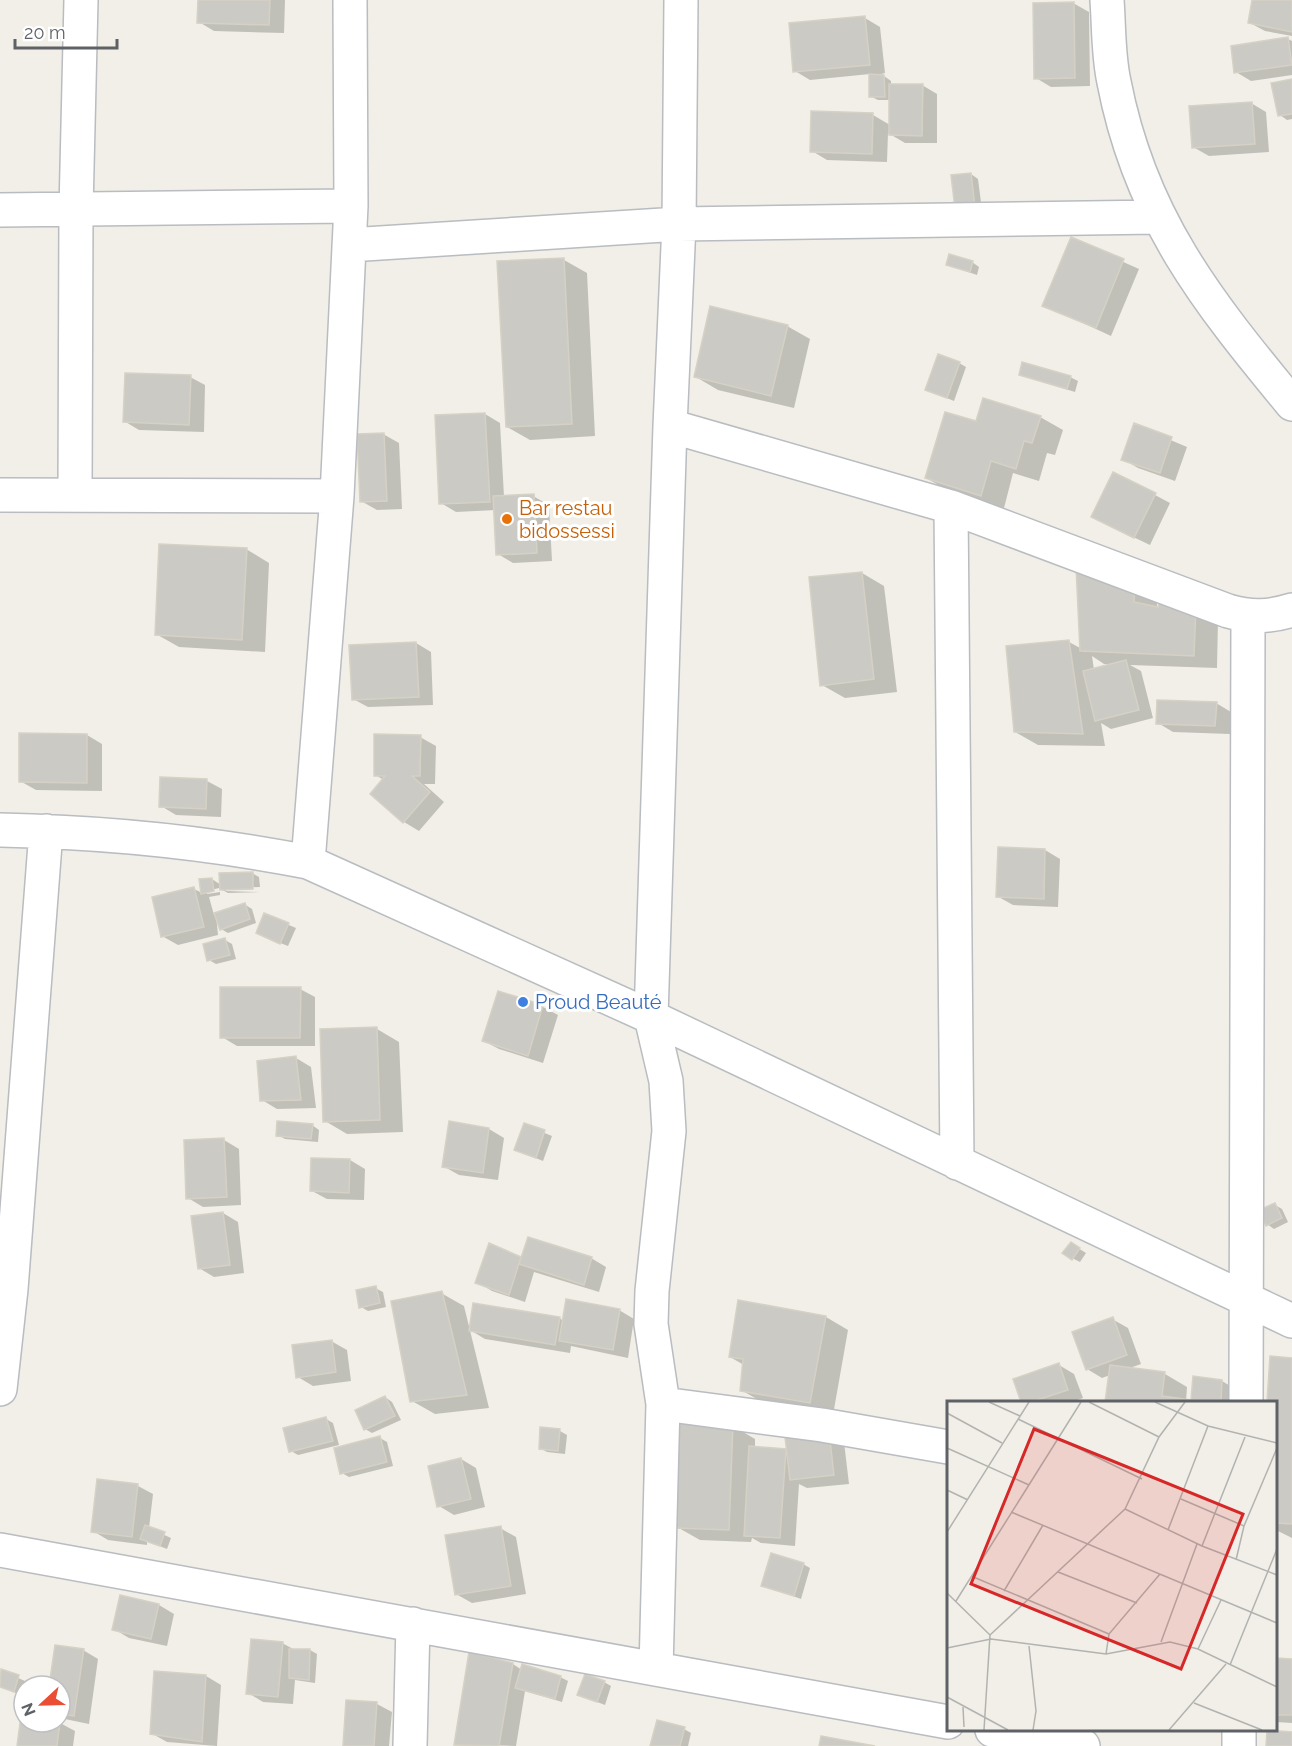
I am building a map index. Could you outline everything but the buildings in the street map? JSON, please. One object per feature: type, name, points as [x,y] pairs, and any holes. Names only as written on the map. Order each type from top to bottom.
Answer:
[{"type":"street","points":[[75,494],[76,210],[81,0]]},
{"type":"street","points":[[308,862],[337,496],[351,206],[350,0]]},
{"type":"street","points":[[656,1669],[663,1404],[651,1324],[669,1131],[666,1081],[651,1017],[670,426],[679,224],[681,0]]},
{"type":"street","points":[[1107,0],[1113,80],[1132,156],[1158,217],[1193,277],[1292,404]]},
{"type":"street","points":[[0,210],[351,206]]},
{"type":"street","points":[[349,245],[679,224],[1158,217]]},
{"type":"street","points":[[670,426],[951,507],[1248,617],[1270,617],[1292,610]]},
{"type":"street","points":[[0,495],[337,496]]},
{"type":"street","points":[[951,507],[957,1163]]},
{"type":"street","points":[[1246,1401],[1248,617]]},
{"type":"street","points":[[0,830],[46,831],[256,852],[308,862],[651,1017],[1292,1321]]},
{"type":"street","points":[[0,1389],[46,831]]},
{"type":"street","points":[[663,1404],[822,1425],[947,1447]]},
{"type":"street","points":[[0,1550],[947,1722]]},
{"type":"street","points":[[410,1746],[413,1624]]},
{"type":"street","points":[[998,1731],[1083,1746]]},
{"type":"place","name":"Bar restau bidossessi","points":[[507,519]]},
{"type":"place","name":"Proud Beauté","points":[[523,1002]]}]
